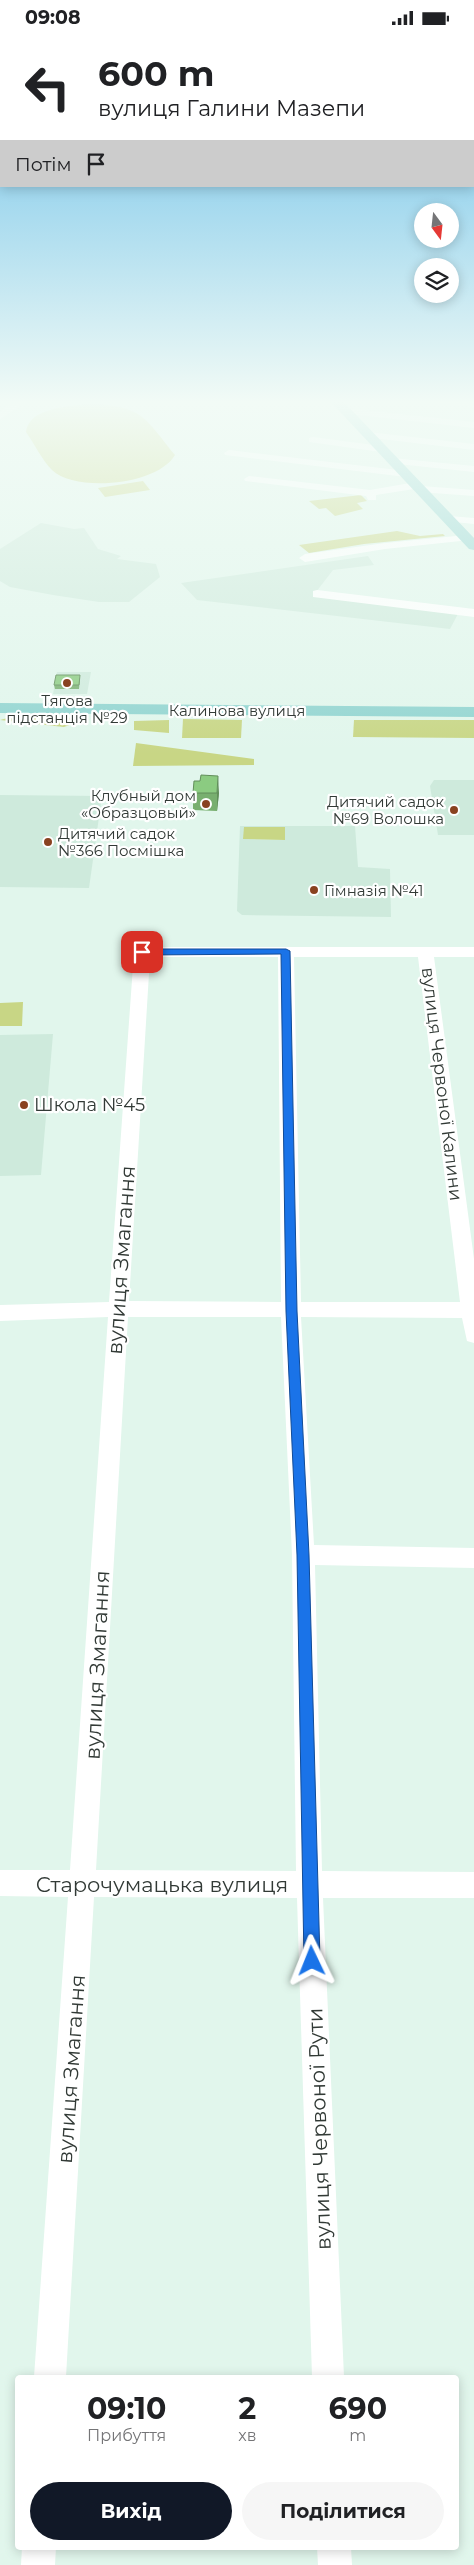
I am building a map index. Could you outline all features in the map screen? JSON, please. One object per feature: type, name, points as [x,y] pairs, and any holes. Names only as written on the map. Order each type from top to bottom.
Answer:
[{"type":"main road","points":[[448,519],[470,542]]},
{"type":"main road","name":"Калинова вулиця","points":[[0,708],[474,712]]},
{"type":"street","points":[[448,519],[474,521]]},
{"type":"street","points":[[305,558],[385,546],[470,542]]},
{"type":"street","points":[[316,594],[474,613]]},
{"type":"street","points":[[286,951],[474,952]]},
{"type":"street","name":"вулиця Змагання","points":[[50,2375],[84,1883],[117,1309],[142,952],[286,951]]},
{"type":"street","name":"вулиця Червоної Рути","points":[[286,951],[291,1311],[303,1555],[310,1885],[328,2375]]},
{"type":"street","name":"вулиця Червоної Калини","points":[[425,952],[474,1335]]},
{"type":"street","points":[[0,1313],[117,1309],[291,1311],[472,1310]]},
{"type":"street","points":[[303,1555],[474,1558]]},
{"type":"street","name":"Старочумацька вулиця","points":[[0,1883],[474,1885]]},
{"type":"street","points":[[38,2565],[39,2550]]},
{"type":"street","points":[[334,2550],[335,2565]]},
{"type":"shaded area","points":[[41,523],[74,529],[84,528],[98,549],[121,556],[117,559],[156,564],[160,577],[129,602],[99,602],[10,587],[0,581],[0,549]]},
{"type":"shaded area","points":[[368,556],[374,565],[333,570],[313,596],[459,612],[450,629],[197,600],[181,583]]},
{"type":"shaded area","points":[[57,672],[91,672],[87,694],[53,694]]},
{"type":"shaded area","name":"Дитячий садок №69 Волошка","points":[[434,780],[474,780],[474,835],[438,835],[430,786]]},
{"type":"shaded area","name":"Дитячий садок №366 Посмішка","points":[[0,795],[102,796],[89,888],[0,887]]},
{"type":"shaded area","name":"Гімназія №41","points":[[240,826],[355,826],[358,867],[390,869],[391,917],[242,915],[237,911]],"holes":[[[285,827],[285,840],[244,839]]]},
{"type":"shaded area","name":"Школа №45","points":[[53,1034],[41,1175],[0,1176],[0,1035]]},
{"type":"green space","points":[[397,531],[420,536],[443,534],[445,536],[364,544],[309,553],[299,545]]},
{"type":"green space","points":[[11,717],[89,718],[64,727],[0,720]]},
{"type":"green space","points":[[183,719],[242,720],[241,738],[182,738]]},
{"type":"green space","points":[[169,720],[169,733],[134,730],[134,721]]},
{"type":"green space","points":[[354,720],[474,720],[474,738],[353,737]]},
{"type":"green space","points":[[136,743],[254,759],[254,765],[133,766]]},
{"type":"green space","points":[[244,827],[285,827],[285,840],[243,839]]},
{"type":"green space","points":[[23,1002],[22,1026],[0,1026],[0,1003]]},
{"type":"building","name":"Тягова пiдстанцiя №29","points":[[56,675],[80,675],[79,685],[54,685]]},
{"type":"building","points":[[201,775],[218,776],[217,793],[193,793],[194,781],[200,781]]},
{"type":"place","name":"Тягова пiдстанцiя №29","points":[[67,683]]},
{"type":"place","name":"Клубный дом «Образцовый»","points":[[206,804]]},
{"type":"place","name":"Дитячий садок №69 Волошка","points":[[454,810]]},
{"type":"place","name":"Дитячий садок №366 Посмішка","points":[[48,842]]},
{"type":"place","name":"Гімназія №41","points":[[314,890]]},
{"type":"place","name":"Школа №45","points":[[24,1105]]},
{"type":"route","points":[[142,952],[286,951],[291,1311],[303,1555],[312,1961]]}]
